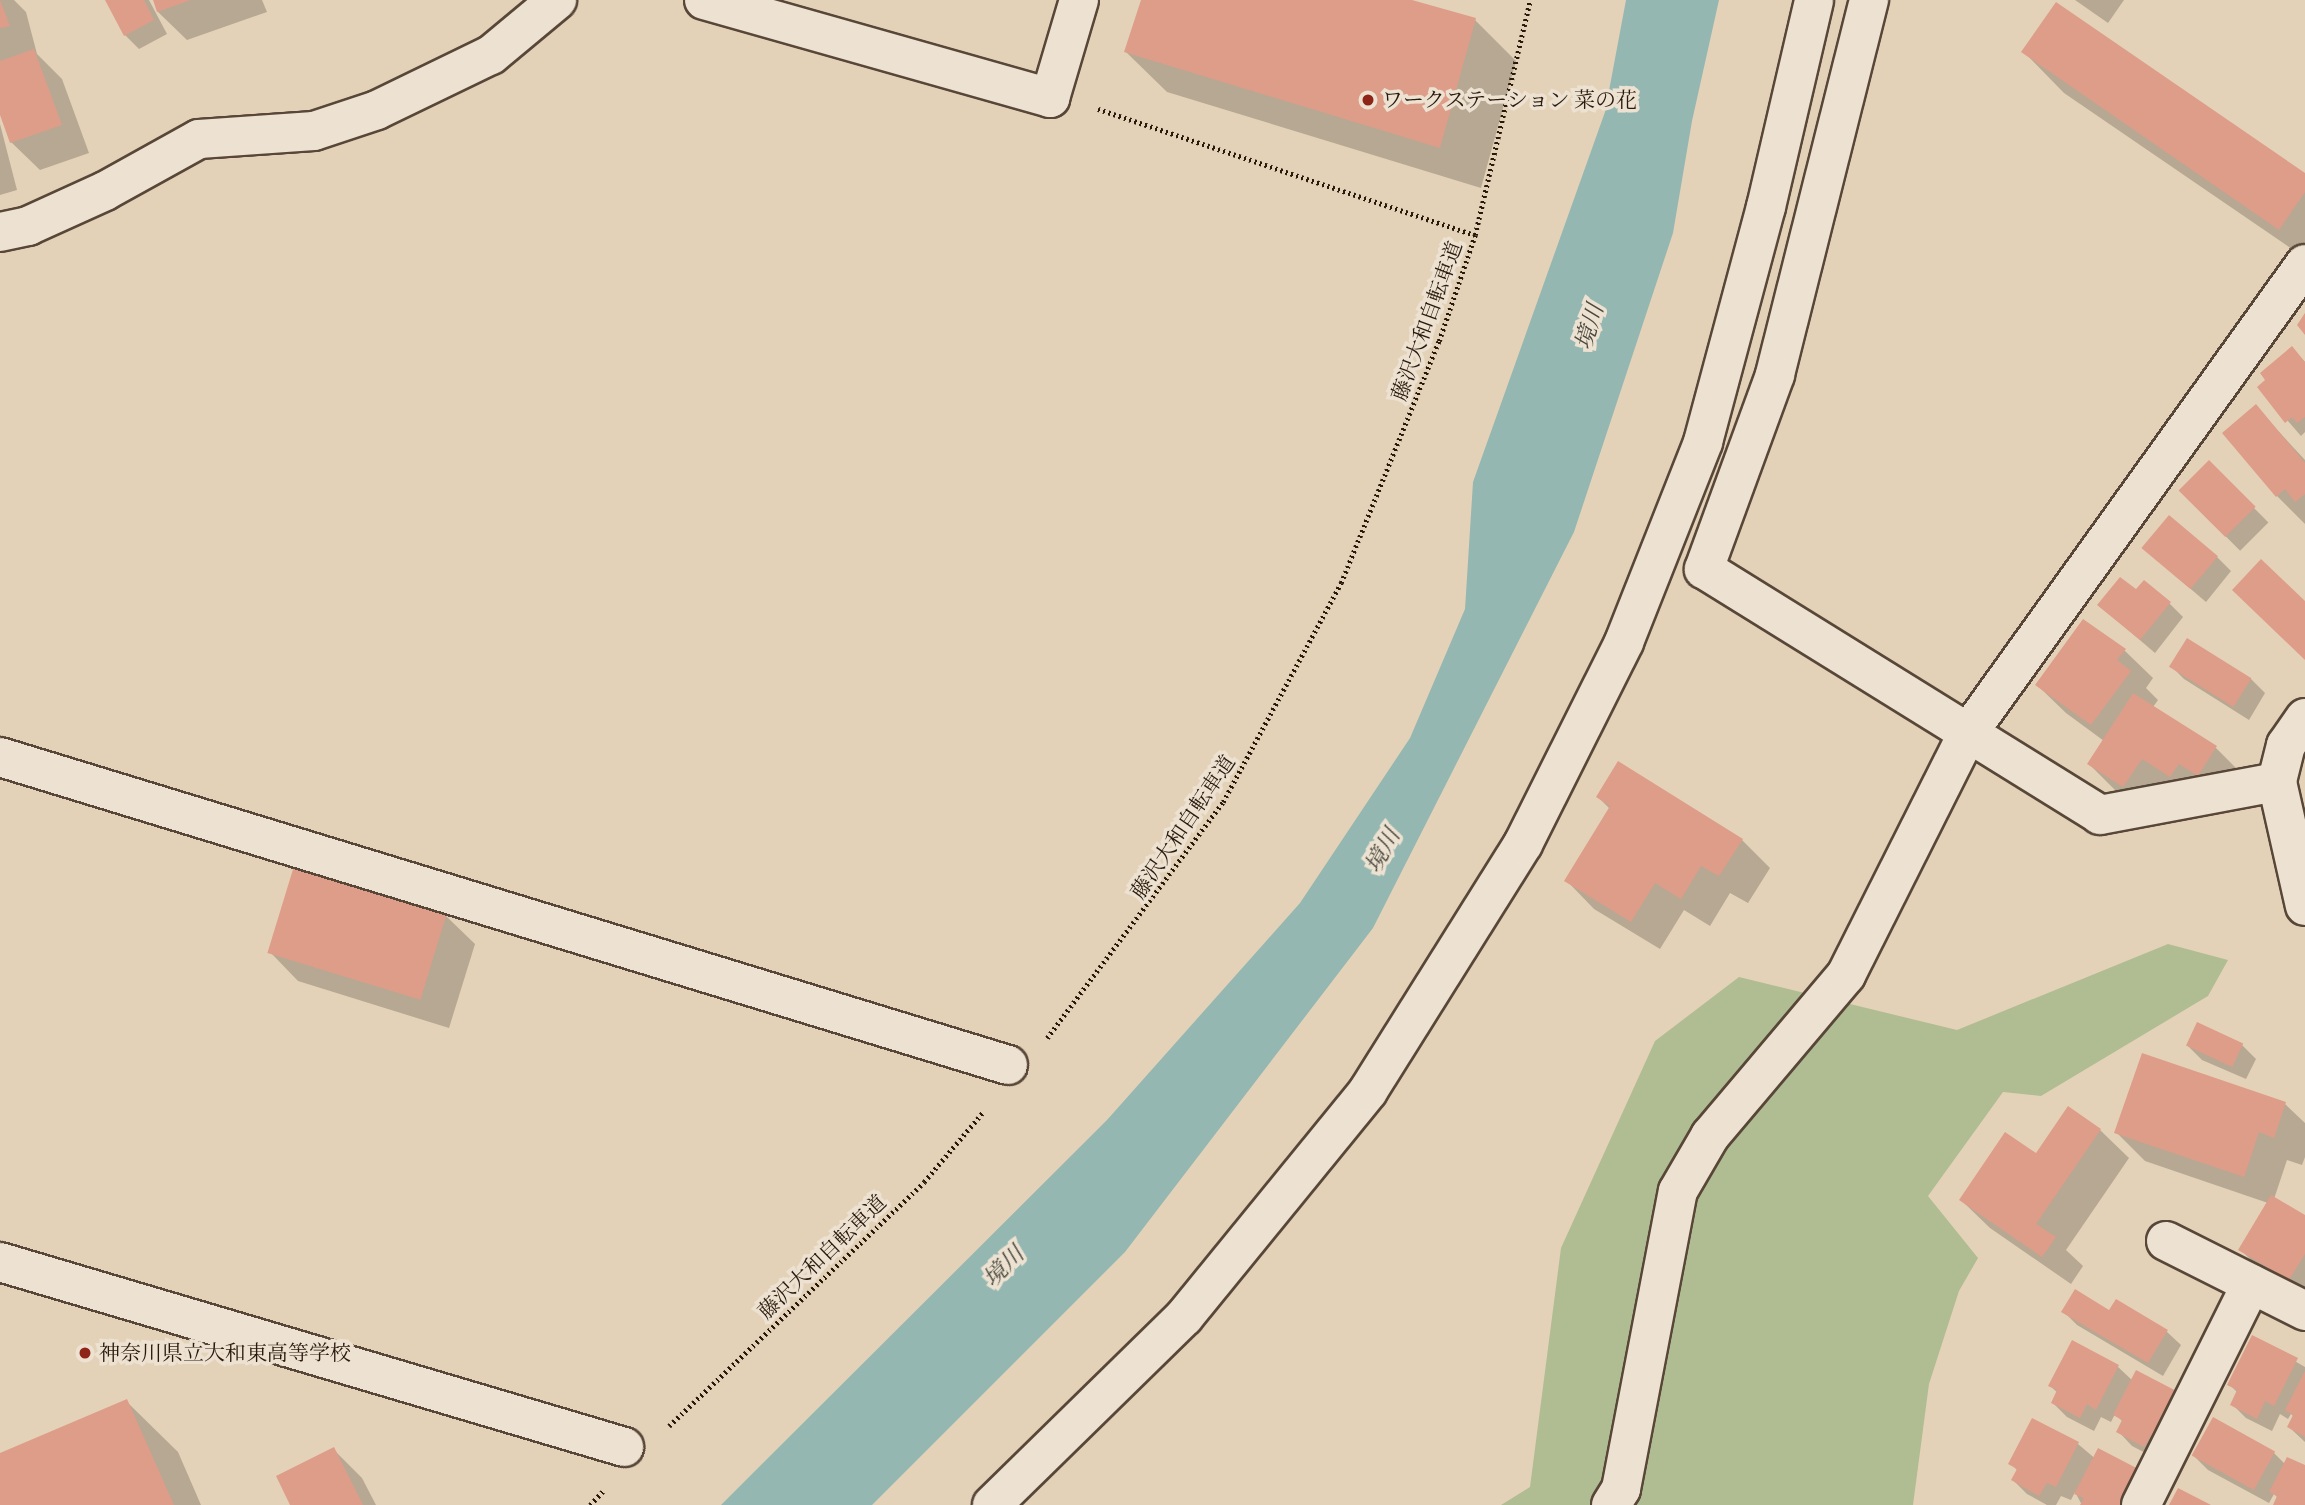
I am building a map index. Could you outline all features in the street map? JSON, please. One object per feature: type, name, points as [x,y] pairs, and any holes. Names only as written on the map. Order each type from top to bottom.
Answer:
[{"type":"street","points":[[0,232],[28,226],[105,191],[199,139],[314,131],[377,110],[491,55],[557,0]]},
{"type":"street","points":[[704,0],[1050,98],[1079,0]]},
{"type":"street","points":[[992,1505],[1184,1317],[1368,1091],[1523,844],[1624,642],[1703,442],[1766,207],[1814,0]]},
{"type":"street","points":[[1869,0],[1776,375],[1704,569],[1966,736],[2100,816],[2277,782]]},
{"type":"street","points":[[1611,1505],[1622,1489],[1678,1191],[1710,1136],[1846,975],[1966,736],[2305,264]]},
{"type":"street","points":[[2305,718],[2286,745],[2277,782],[2305,906]]},
{"type":"street","points":[[0,757],[1008,1065]]},
{"type":"street","points":[[2166,1241],[2305,1311]]},
{"type":"street","points":[[0,1262],[624,1447]]},
{"type":"street","points":[[2141,1505],[2251,1284]]},
{"type":"path","name":"藤沢大和自転車道","points":[[1044,1041],[1216,813],[1275,713],[1341,583],[1439,341],[1475,235],[1530,0]]},
{"type":"path","points":[[1050,98],[1082,103],[1475,235]]},
{"type":"path","name":"藤沢大和自転車道","points":[[661,1434],[924,1182],[993,1100]]},
{"type":"path","points":[[590,1505],[607,1488]]},
{"type":"green space","points":[[2168,944],[2228,960],[2208,996],[2041,1096],[2003,1092],[1928,1196],[1978,1258],[1959,1291],[1929,1384],[1913,1505],[1501,1505],[1530,1487],[1561,1248],[1655,1041],[1739,977],[1957,1030]]},
{"type":"water","name":"境川","points":[[1626,0],[1719,0],[1692,121],[1673,233],[1574,532],[1373,928],[1125,1252],[872,1505],[721,1505],[1107,1120],[1300,903],[1410,738],[1465,609],[1473,482],[1605,112]]},
{"type":"building","points":[[0,0],[10,26],[0,28]]},
{"type":"building","points":[[105,0],[144,0],[154,20],[124,36]]},
{"type":"building","points":[[153,0],[191,0],[157,12]]},
{"type":"building","name":"ワークステーション 菜の花","points":[[1141,0],[1412,0],[1476,18],[1440,148],[1124,52]]},
{"type":"building","points":[[2056,2],[2305,173],[2305,192],[2279,230],[2021,52]]},
{"type":"building","points":[[34,49],[62,125],[10,143],[0,115],[0,61]]},
{"type":"building","points":[[2305,313],[2305,335],[2297,325]]},
{"type":"building","points":[[2292,346],[2305,362],[2305,417],[2297,423],[2292,417],[2285,423],[2257,387],[2265,380],[2260,373]]},
{"type":"building","points":[[2256,404],[2305,463],[2305,494],[2295,502],[2285,489],[2276,497],[2222,433]]},
{"type":"building","points":[[2209,460],[2256,507],[2225,537],[2179,490]]},
{"type":"building","points":[[2169,515],[2218,556],[2190,589],[2141,548]]},
{"type":"building","points":[[2261,559],[2305,601],[2305,660],[2232,590]]},
{"type":"building","points":[[2120,577],[2136,589],[2144,580],[2171,602],[2140,640],[2097,605]]},
{"type":"building","points":[[2083,619],[2126,649],[2117,660],[2131,671],[2091,725],[2035,685]]},
{"type":"building","points":[[2187,638],[2251,678],[2233,707],[2169,667]]},
{"type":"building","points":[[2133,693],[2217,746],[2198,776],[2179,764],[2170,777],[2142,759],[2123,787],[2087,764]]},
{"type":"building","points":[[1618,761],[1743,839],[1719,876],[1701,866],[1681,899],[1655,883],[1631,922],[1564,881],[1610,806],[1596,797]]},
{"type":"building","points":[[294,866],[447,913],[420,1000],[267,953]]},
{"type":"building","points":[[2197,1022],[2243,1044],[2232,1067],[2186,1046]]},
{"type":"building","points":[[2142,1053],[2286,1102],[2274,1138],[2259,1132],[2244,1177],[2114,1133]]},
{"type":"building","points":[[2068,1106],[2101,1129],[2036,1224],[2056,1237],[2042,1257],[1959,1200],[2005,1132],[2036,1153]]},
{"type":"building","points":[[2271,1195],[2305,1215],[2305,1254],[2289,1280],[2238,1250]]},
{"type":"building","points":[[2075,1289],[2109,1310],[2116,1299],[2168,1330],[2148,1363],[2061,1312]]},
{"type":"building","points":[[2252,1335],[2298,1358],[2274,1406],[2265,1401],[2257,1419],[2230,1405],[2237,1390],[2227,1385]]},
{"type":"building","points":[[2072,1340],[2119,1365],[2096,1410],[2087,1404],[2080,1418],[2051,1403],[2057,1390],[2048,1386]]},
{"type":"building","points":[[2136,1370],[2184,1395],[2161,1438],[2152,1434],[2144,1447],[2116,1432],[2122,1420],[2113,1415]]},
{"type":"building","points":[[2305,1371],[2305,1437],[2287,1427],[2293,1415],[2285,1410]]},
{"type":"building","points":[[127,1399],[174,1505],[0,1505],[0,1453]]},
{"type":"building","points":[[2213,1417],[2275,1451],[2254,1490],[2192,1455]]},
{"type":"building","points":[[2032,1418],[2079,1442],[2056,1487],[2047,1483],[2039,1496],[2011,1480],[2017,1469],[2008,1464]]},
{"type":"building","points":[[334,1447],[363,1505],[290,1505],[276,1476]]},
{"type":"building","points":[[2098,1448],[2146,1473],[2129,1505],[2080,1505],[2084,1498],[2074,1494]]},
{"type":"building","points":[[2287,1457],[2305,1465],[2305,1505],[2273,1505],[2277,1496],[2269,1492]]},
{"type":"building","points":[[2178,1488],[2211,1505],[2169,1505]]},
{"type":"place","name":"ワークステーション 菜の花","points":[[1368,100]]},
{"type":"place","name":"神奈川県立大和東高等学校","points":[[85,1353]]}]
